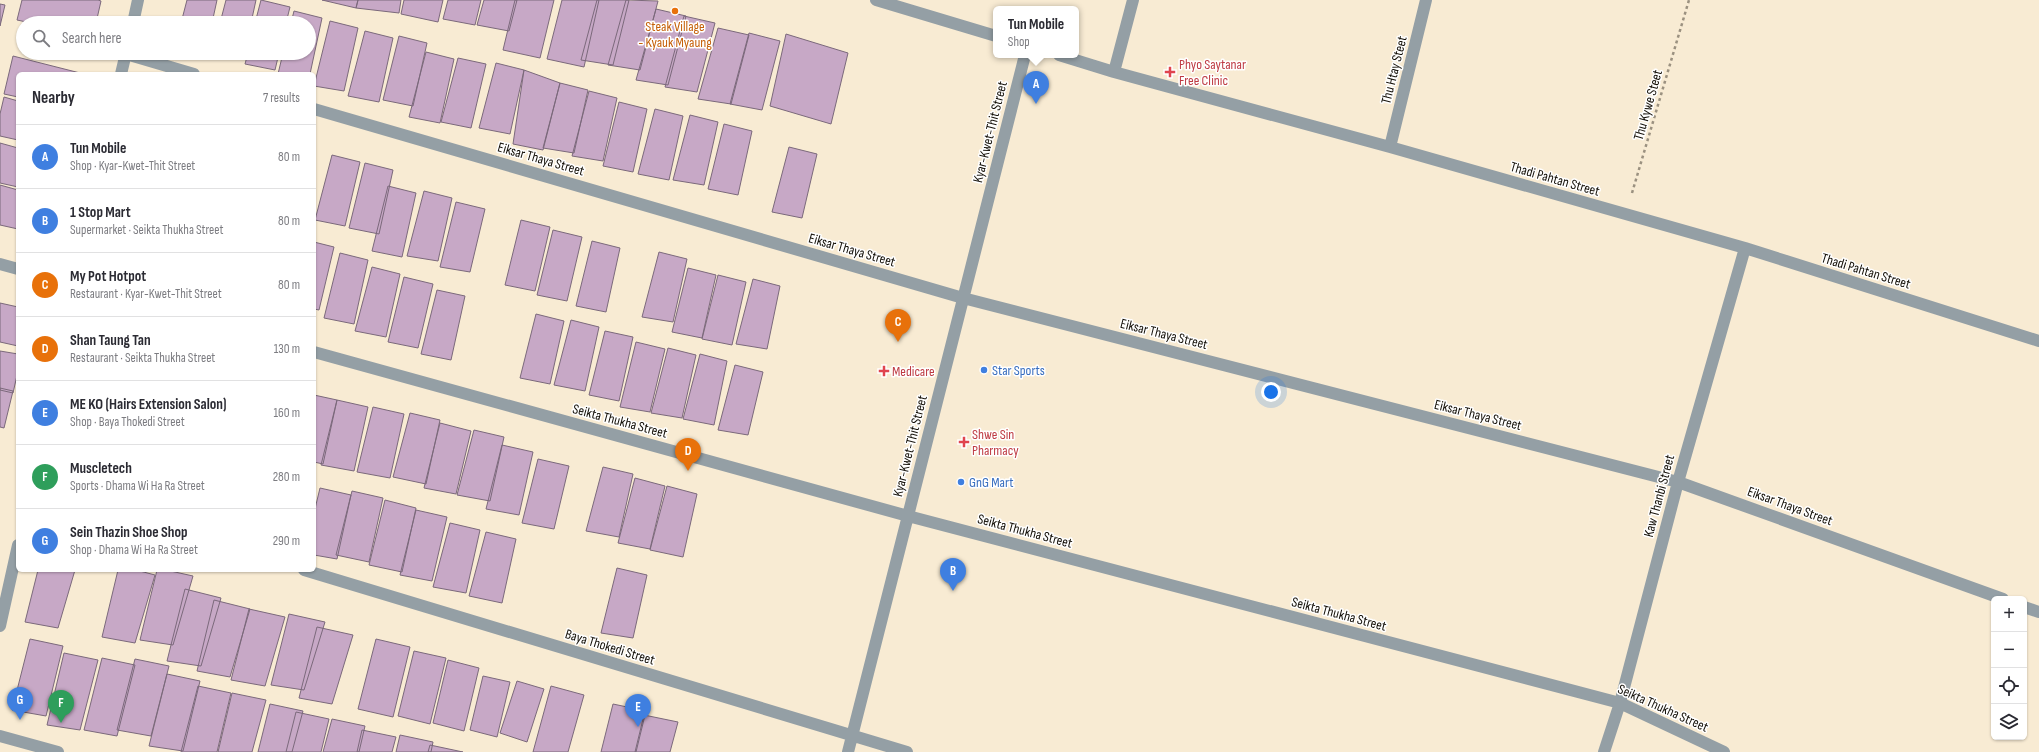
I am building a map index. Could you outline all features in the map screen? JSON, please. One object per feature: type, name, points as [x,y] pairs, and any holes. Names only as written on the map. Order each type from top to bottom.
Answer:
[{"type":"street","points":[[135,16],[138,0]]},
{"type":"street","points":[[876,0],[993,35]]},
{"type":"street","points":[[1114,72],[1133,0]]},
{"type":"street","name":"Thu Htay Steet","points":[[1390,147],[1426,0]]},
{"type":"street","name":"Kyar-Kwet-Thit Street","points":[[848,752],[1024,58]]},
{"type":"street","name":"Thadi Pahtan Street","points":[[1070,58],[1114,72],[1390,147],[1745,248],[2039,341]]},
{"type":"street","points":[[121,72],[124,60]]},
{"type":"street","points":[[149,60],[188,72]]},
{"type":"street","name":"Eiksar Thaya Street","points":[[316,110],[963,298],[1678,482],[1995,596]]},
{"type":"street","name":"Kaw Thanbi Street","points":[[1604,752],[1620,703],[1678,482],[1745,248]]},
{"type":"street","points":[[0,264],[16,268]]},
{"type":"street","name":"Seikta Thukha Street","points":[[316,353],[908,516],[1620,703],[1724,752]]},
{"type":"street","points":[[0,626],[16,554]]},
{"type":"street","name":"Baya Thokedi Street","points":[[311,572],[852,737],[907,752]]},
{"type":"street","points":[[2027,607],[2039,612]]},
{"type":"street","points":[[0,736],[58,752]]},
{"type":"path","name":"Thu Kywe Steet","points":[[1626,215],[1689,0]]},
{"type":"building","points":[[22,0],[101,1],[98,16],[18,16]]},
{"type":"building","points":[[187,0],[217,0],[214,16],[183,16]]},
{"type":"building","points":[[226,0],[256,0],[253,16],[222,16]]},
{"type":"building","points":[[261,0],[290,7],[288,16],[257,16]]},
{"type":"building","points":[[322,0],[358,0],[356,8]]},
{"type":"building","points":[[358,0],[401,0],[399,13],[356,8]]},
{"type":"building","points":[[404,0],[443,0],[438,22],[401,14]]},
{"type":"building","points":[[448,0],[481,0],[475,25],[443,19]]},
{"type":"building","points":[[484,0],[517,0],[509,31],[477,25]]},
{"type":"building","points":[[515,0],[554,0],[540,58],[503,50]]},
{"type":"building","points":[[562,0],[599,0],[584,67],[547,59]]},
{"type":"building","points":[[597,0],[629,0],[613,65],[581,60]]},
{"type":"building","points":[[626,0],[658,1],[640,70],[608,65]]},
{"type":"building","points":[[0,4],[5,5],[0,26]]},
{"type":"building","points":[[656,9],[686,16],[668,85],[636,80]]},
{"type":"building","points":[[294,11],[314,16],[293,16]]},
{"type":"building","points":[[316,16],[322,18],[316,46]]},
{"type":"building","points":[[684,16],[715,23],[697,92],[665,87]]},
{"type":"building","points":[[330,21],[358,28],[344,91],[316,86],[316,78]]},
{"type":"building","points":[[718,28],[749,35],[731,104],[698,99]]},
{"type":"building","points":[[365,31],[393,38],[379,102],[348,96]]},
{"type":"building","points":[[749,33],[780,41],[762,110],[730,104]]},
{"type":"building","points":[[786,34],[848,53],[831,124],[770,106]]},
{"type":"building","points":[[399,36],[427,43],[413,106],[383,100]]},
{"type":"building","points":[[426,52],[454,59],[440,123],[409,117]]},
{"type":"building","points":[[13,56],[16,57],[16,60],[29,60],[76,72],[16,72],[16,97],[4,94]]},
{"type":"building","points":[[458,58],[486,64],[471,128],[441,122]]},
{"type":"building","points":[[246,60],[277,60],[275,70],[245,64]]},
{"type":"building","points":[[281,60],[313,60],[310,72],[278,72]]},
{"type":"building","points":[[496,63],[524,70],[510,134],[479,128]]},
{"type":"building","points":[[524,70],[560,83],[543,150],[513,144]]},
{"type":"building","points":[[560,83],[588,90],[574,153],[543,148]]},
{"type":"building","points":[[589,91],[617,98],[603,161],[572,156]]},
{"type":"building","points":[[4,97],[16,100],[16,140],[0,136],[0,114]]},
{"type":"building","points":[[619,102],[647,109],[633,172],[603,166]]},
{"type":"building","points":[[655,109],[683,116],[669,180],[638,174]]},
{"type":"building","points":[[690,115],[718,122],[704,185],[673,180]]},
{"type":"building","points":[[724,124],[752,131],[738,195],[708,189]]},
{"type":"building","points":[[0,143],[16,147],[16,187],[0,183]]},
{"type":"building","points":[[789,147],[817,154],[802,218],[772,212]]},
{"type":"building","points":[[332,155],[360,162],[345,226],[316,220]]},
{"type":"building","points":[[365,163],[393,170],[379,234],[349,228]]},
{"type":"building","points":[[0,185],[16,189],[16,229],[0,225]]},
{"type":"building","points":[[388,186],[416,193],[402,257],[372,251]]},
{"type":"building","points":[[424,191],[452,198],[438,261],[407,256]]},
{"type":"building","points":[[456,202],[485,209],[470,272],[440,267]]},
{"type":"building","points":[[521,220],[550,227],[535,291],[505,285]]},
{"type":"building","points":[[553,230],[582,237],[567,301],[537,295]]},
{"type":"building","points":[[592,241],[620,248],[606,312],[576,306]]},
{"type":"building","points":[[316,242],[334,247],[319,310],[316,309]]},
{"type":"building","points":[[659,252],[687,259],[673,322],[642,317]]},
{"type":"building","points":[[340,253],[368,260],[354,324],[324,318]]},
{"type":"building","points":[[372,267],[400,274],[386,337],[355,331]]},
{"type":"building","points":[[688,268],[716,275],[702,338],[672,332]]},
{"type":"building","points":[[718,275],[746,282],[732,345],[702,339]]},
{"type":"building","points":[[404,277],[433,284],[418,348],[388,342]]},
{"type":"building","points":[[753,279],[780,286],[767,349],[736,344]]},
{"type":"building","points":[[437,290],[465,296],[451,360],[421,354]]},
{"type":"building","points":[[0,303],[16,307],[16,346],[0,342]]},
{"type":"building","points":[[536,314],[564,321],[550,384],[520,378]]},
{"type":"building","points":[[571,320],[599,327],[585,391],[554,385]]},
{"type":"building","points":[[605,331],[633,337],[619,401],[589,395]]},
{"type":"building","points":[[636,342],[665,349],[650,412],[620,407]]},
{"type":"building","points":[[668,348],[696,355],[682,418],[651,413]]},
{"type":"building","points":[[0,351],[16,354],[16,380],[13,393],[0,390]]},
{"type":"building","points":[[700,354],[727,361],[714,425],[683,419]]},
{"type":"building","points":[[735,365],[763,372],[748,435],[718,430]]},
{"type":"building","points":[[0,388],[13,391],[4,428],[0,427]]},
{"type":"building","points":[[316,395],[337,400],[323,464],[316,462]]},
{"type":"building","points":[[337,400],[368,407],[354,471],[321,465]]},
{"type":"building","points":[[373,407],[404,414],[390,478],[357,472]]},
{"type":"building","points":[[410,413],[440,420],[426,484],[393,477]]},
{"type":"building","points":[[440,423],[471,431],[456,494],[424,488]]},
{"type":"building","points":[[474,430],[504,437],[490,501],[457,495]]},
{"type":"building","points":[[502,445],[533,452],[519,515],[486,509]]},
{"type":"building","points":[[538,459],[569,466],[554,529],[522,523]]},
{"type":"building","points":[[603,467],[633,474],[619,537],[586,531]]},
{"type":"building","points":[[635,478],[665,486],[650,549],[618,543]]},
{"type":"building","points":[[667,486],[697,494],[683,557],[650,550]]},
{"type":"building","points":[[320,488],[351,495],[337,559],[316,555],[316,505]]},
{"type":"building","points":[[352,491],[383,498],[369,562],[336,555]]},
{"type":"building","points":[[385,500],[416,508],[402,572],[369,565]]},
{"type":"building","points":[[416,510],[447,517],[432,581],[400,575]]},
{"type":"building","points":[[450,523],[480,530],[466,593],[433,587]]},
{"type":"building","points":[[486,532],[516,539],[502,603],[469,596]]},
{"type":"building","points":[[617,568],[647,575],[633,638],[601,633]]},
{"type":"building","points":[[38,572],[74,572],[58,628],[25,622]]},
{"type":"building","points":[[118,572],[144,572],[155,575],[135,643],[102,637]]},
{"type":"building","points":[[157,572],[175,572],[193,576],[173,645],[140,640]]},
{"type":"building","points":[[185,589],[221,598],[201,666],[167,661]]},
{"type":"building","points":[[214,600],[250,609],[230,677],[197,671]]},
{"type":"building","points":[[249,609],[285,617],[265,686],[231,680]]},
{"type":"building","points":[[289,614],[325,622],[304,690],[271,685]]},
{"type":"building","points":[[317,627],[353,635],[332,704],[299,698]]},
{"type":"building","points":[[30,639],[63,646],[46,716],[12,710]]},
{"type":"building","points":[[376,639],[410,647],[393,717],[358,709]]},
{"type":"building","points":[[414,651],[446,658],[430,724],[398,716]]},
{"type":"building","points":[[64,653],[98,660],[80,730],[47,725]]},
{"type":"building","points":[[102,658],[135,665],[117,736],[84,730]]},
{"type":"building","points":[[135,659],[169,666],[151,736],[117,730]]},
{"type":"building","points":[[448,660],[479,668],[464,731],[433,723]]},
{"type":"building","points":[[167,674],[200,681],[183,751],[149,746]]},
{"type":"building","points":[[483,676],[510,682],[497,737],[470,730]]},
{"type":"building","points":[[517,681],[544,689],[527,742],[500,733]]},
{"type":"building","points":[[198,686],[231,693],[217,752],[181,752]]},
{"type":"building","points":[[551,686],[584,695],[568,752],[533,752]]},
{"type":"building","points":[[232,693],[266,700],[252,752],[218,752]]},
{"type":"building","points":[[270,704],[303,711],[292,752],[258,752]]},
{"type":"building","points":[[613,704],[646,711],[636,752],[601,752]]},
{"type":"building","points":[[296,712],[329,719],[321,752],[286,752]]},
{"type":"building","points":[[644,715],[678,722],[670,752],[635,752]]},
{"type":"building","points":[[332,719],[365,726],[359,752],[323,752]]},
{"type":"building","points":[[362,730],[396,737],[392,752],[357,752]]},
{"type":"building","points":[[400,735],[433,742],[431,752],[396,752]]},
{"type":"building","points":[[430,745],[463,752],[428,752]]},
{"type":"place","name":"Steak Village - Kyauk Myaung","points":[[675,11]]},
{"type":"place","name":"Phyo Saytanar Free Clinic","points":[[1170,72]]},
{"type":"place","name":"Tun Mobile","points":[[1036,104]]},
{"type":"place","name":"My Pot Hotpot","points":[[898,342]]},
{"type":"place","name":"Star Sports","points":[[984,370]]},
{"type":"place","name":"Medicare","points":[[884,371]]},
{"type":"place","name":"Shwe Sin Pharmacy","points":[[964,442]]},
{"type":"place","name":"Shan Taung Tan","points":[[688,471]]},
{"type":"place","name":"GnG Mart","points":[[961,482]]},
{"type":"place","name":"1 Stop Mart","points":[[953,591]]},
{"type":"place","name":"Sein Thazin Shoe Shop","points":[[20,720]]},
{"type":"place","name":"Muscletech","points":[[61,723]]},
{"type":"place","name":"ME KO (Hairs Extension Salon)","points":[[638,727]]}]
